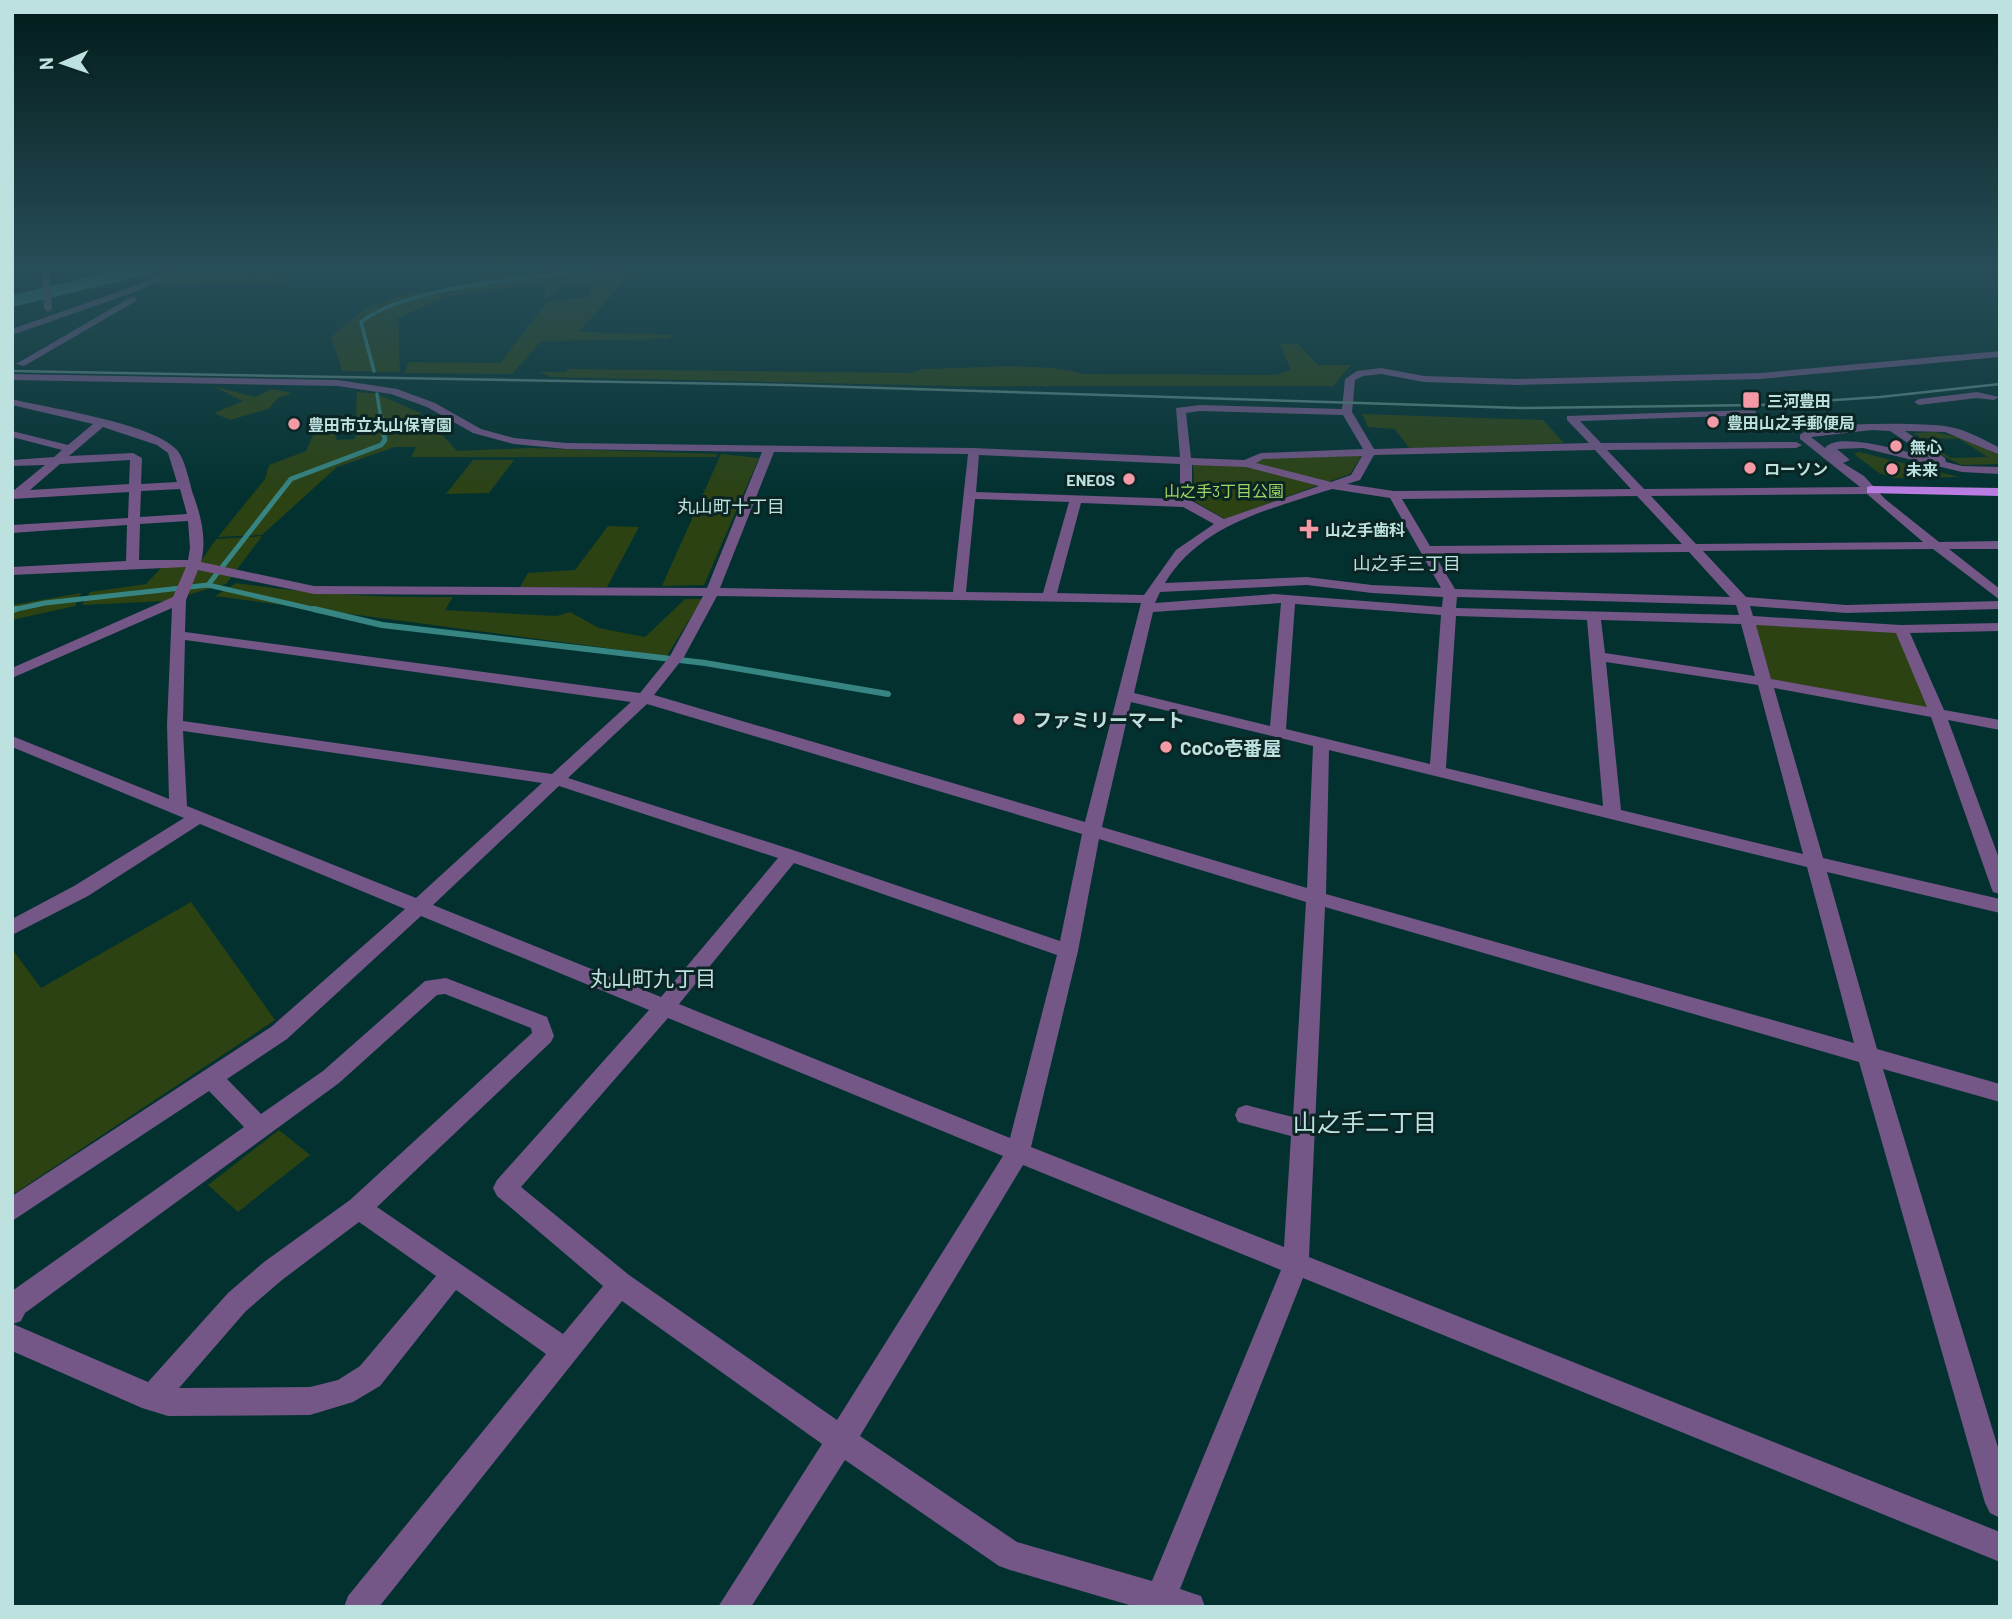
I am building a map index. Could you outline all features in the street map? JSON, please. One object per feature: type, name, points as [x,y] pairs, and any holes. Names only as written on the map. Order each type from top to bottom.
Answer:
[{"type":"main road","points":[[1884,496],[1901,485],[2000,484]]},
{"type":"main road","points":[[1884,496],[2000,492]]},
{"type":"street","points":[[21,364],[53,346]]},
{"type":"street","points":[[1370,452],[1347,412],[1350,379],[1368,371],[1424,379],[1518,382],[1718,378],[1798,374],[2000,354]]},
{"type":"street","points":[[12,377],[338,383],[393,391],[430,405],[477,431],[514,441],[566,446],[974,451],[1186,460],[1245,464],[1333,486],[1394,495],[1871,490]]},
{"type":"street","points":[[1919,402],[1977,395],[1998,397]]},
{"type":"street","points":[[15,405],[137,432],[167,444],[173,452],[193,517],[197,549],[182,594],[177,635],[175,725],[178,810]]},
{"type":"street","points":[[1186,503],[1186,460],[1180,410],[1200,408],[1347,412]]},
{"type":"street","points":[[1752,413],[1572,418],[1638,493],[1742,601],[1868,1054],[2000,1503]]},
{"type":"street","points":[[1678,416],[1711,445]]},
{"type":"street","points":[[15,496],[100,424]]},
{"type":"street","points":[[1998,449],[1945,429],[1842,428],[1805,434],[1806,439],[1850,475],[1884,496],[1936,545],[2000,596]]},
{"type":"street","points":[[1818,448],[1819,442],[1843,435],[1913,428]]},
{"type":"street","points":[[1894,429],[1952,467]]},
{"type":"street","points":[[12,434],[70,449]]},
{"type":"street","points":[[1245,464],[1261,456],[1370,452],[1796,444]]},
{"type":"street","points":[[1860,480],[1865,477],[1830,449],[1832,446],[1863,445],[1978,472],[2000,471]]},
{"type":"street","points":[[12,1210],[279,1033],[645,697],[677,657],[712,592],[769,449]]},
{"type":"street","points":[[959,596],[974,451]]},
{"type":"street","points":[[733,1607],[841,1440],[1017,1152],[1068,951],[1092,831],[1150,598],[1186,548],[1223,524],[1356,477],[1370,452]]},
{"type":"street","points":[[12,463],[133,456],[136,458],[132,564]]},
{"type":"street","points":[[15,496],[183,485]]},
{"type":"street","points":[[971,495],[1186,503],[1223,524]]},
{"type":"street","points":[[1394,495],[1450,593],[1451,612],[1438,769]]},
{"type":"street","points":[[1049,598],[1076,499]]},
{"type":"street","points":[[12,529],[193,517]]},
{"type":"street","points":[[1427,550],[2000,545]]},
{"type":"street","points":[[12,571],[132,564],[191,564],[314,590],[1288,599],[1451,612],[1748,620],[1901,629],[2000,627]]},
{"type":"street","points":[[1150,598],[1307,581],[1372,589],[1450,593],[1742,601],[1883,609],[2000,605]]},
{"type":"street","points":[[12,674],[182,594]]},
{"type":"street","points":[[1278,732],[1288,599]]},
{"type":"street","points":[[1594,617],[1612,813]]},
{"type":"street","points":[[1901,629],[1938,713],[2000,887]]},
{"type":"street","points":[[177,635],[645,697],[1316,898],[2000,1093]]},
{"type":"street","points":[[1598,656],[1765,682],[2000,725]]},
{"type":"street","points":[[1125,696],[1438,769],[1815,864],[2000,905]]},
{"type":"street","points":[[175,725],[557,780],[790,855],[1068,951]]},
{"type":"street","points":[[12,741],[417,909],[2000,1547]]},
{"type":"street","points":[[1159,1603],[1296,1264],[1316,898],[1321,742]]},
{"type":"street","points":[[12,928],[81,891],[197,818]]},
{"type":"street","points":[[790,855],[664,1008],[505,1188],[620,1284],[1010,1555],[1159,1603],[1190,1607]]},
{"type":"street","points":[[12,1312],[14,1305],[331,1077],[432,987],[446,986],[540,1023],[543,1037],[359,1208],[273,1271],[237,1302],[152,1398]]},
{"type":"street","points":[[211,1078],[260,1128]]},
{"type":"street","points":[[1246,1115],[1303,1129]]},
{"type":"street","points":[[359,1208],[565,1351]]},
{"type":"street","points":[[12,1337],[152,1398],[168,1402],[310,1401],[343,1392],[370,1376],[454,1273]]},
{"type":"street","points":[[359,1607],[620,1284]]},
{"type":"green space","points":[[334,346],[399,346],[400,372],[342,371]]},
{"type":"green space","points":[[513,346],[537,346],[512,374],[404,373],[409,362],[500,363]]},
{"type":"green space","points":[[1281,346],[1299,346],[1318,365],[1351,365],[1333,386],[954,386],[550,377],[540,372],[566,372],[568,369],[912,373],[922,369],[1025,367],[1082,374],[1276,375],[1291,370]]},
{"type":"green space","points":[[213,386],[255,397],[272,389],[292,393],[278,398],[268,409],[230,420],[214,413],[243,401]]},
{"type":"green space","points":[[357,392],[377,394],[423,414],[406,416],[407,434],[438,430],[457,451],[530,448],[717,454],[716,457],[411,457],[416,447],[395,447],[337,467],[262,535],[218,537],[265,479],[269,465],[306,451],[314,433],[334,430],[337,440],[355,439]]},
{"type":"green space","points":[[1362,414],[1543,420],[1564,443],[1410,449],[1395,429],[1368,427]]},
{"type":"green space","points":[[1935,432],[1970,440],[2000,456],[2000,464],[1961,465],[1928,448],[1935,448],[1951,458],[1988,457],[1959,439],[1921,438],[1914,433]]},
{"type":"green space","points":[[1859,452],[1959,477],[1893,478],[1879,473],[1854,454]]},
{"type":"green space","points":[[721,454],[759,458],[704,585],[662,586]]},
{"type":"green space","name":"山之手3丁目公園","points":[[1362,455],[1350,474],[1225,519],[1195,502],[1193,462],[1245,466],[1265,458]]},
{"type":"green space","points":[[473,460],[514,460],[489,493],[446,494]]},
{"type":"green space","points":[[608,526],[639,527],[607,587],[520,587],[528,573],[575,570]]},
{"type":"green space","points":[[262,536],[226,584],[166,601],[82,605],[90,592],[146,584],[161,568],[201,561],[216,539]]},
{"type":"green space","points":[[236,583],[344,594],[453,597],[445,610],[557,616],[570,612],[599,628],[645,637],[685,599],[702,599],[667,656],[215,596]]},
{"type":"green space","points":[[81,593],[75,606],[12,620],[12,605]]},
{"type":"green space","points":[[1753,622],[1897,632],[1932,710],[1769,680]]},
{"type":"green space","points":[[191,902],[275,1020],[12,1195],[12,949],[41,988]]},
{"type":"green space","points":[[279,1130],[310,1155],[238,1212],[208,1185]]},
{"type":"waterway","points":[[367,346],[374,371]]},
{"type":"waterway","points":[[377,394],[381,419]]},
{"type":"waterway","points":[[208,585],[291,479],[381,445],[385,440],[381,417]]},
{"type":"waterway","points":[[16,609],[12,610],[45,603],[208,585]]},
{"type":"waterway","points":[[208,585],[321,611]]},
{"type":"waterway","points":[[314,609],[382,625],[705,663],[888,694]]},
{"type":"railway","points":[[12,371],[785,385],[1521,408],[1761,405],[1880,397],[2000,384]]},
{"type":"place","name":"三河豊田","points":[[1751,400]]},
{"type":"place","name":"豊田山之手郵便局","points":[[1713,422]]},
{"type":"place","name":"豊田市立丸山保育園","points":[[294,424]]},
{"type":"place","name":"無心","points":[[1896,446]]},
{"type":"place","name":"ローソン","points":[[1750,468]]},
{"type":"place","name":"未来","points":[[1892,469]]},
{"type":"place","name":"ENEOS","points":[[1129,479]]},
{"type":"place","name":"山之手歯科","points":[[1309,529]]},
{"type":"place","name":"ファミリーマート","points":[[1019,719]]},
{"type":"place","name":"CoCo壱番屋","points":[[1166,747]]},
{"type":"district","name":"丸山町十丁目","points":[[731,506]]},
{"type":"district","name":"山之手三丁目","points":[[1407,563]]},
{"type":"district","name":"丸山町九丁目","points":[[653,977]]},
{"type":"district","name":"山之手二丁目","points":[[1365,1121]]}]
